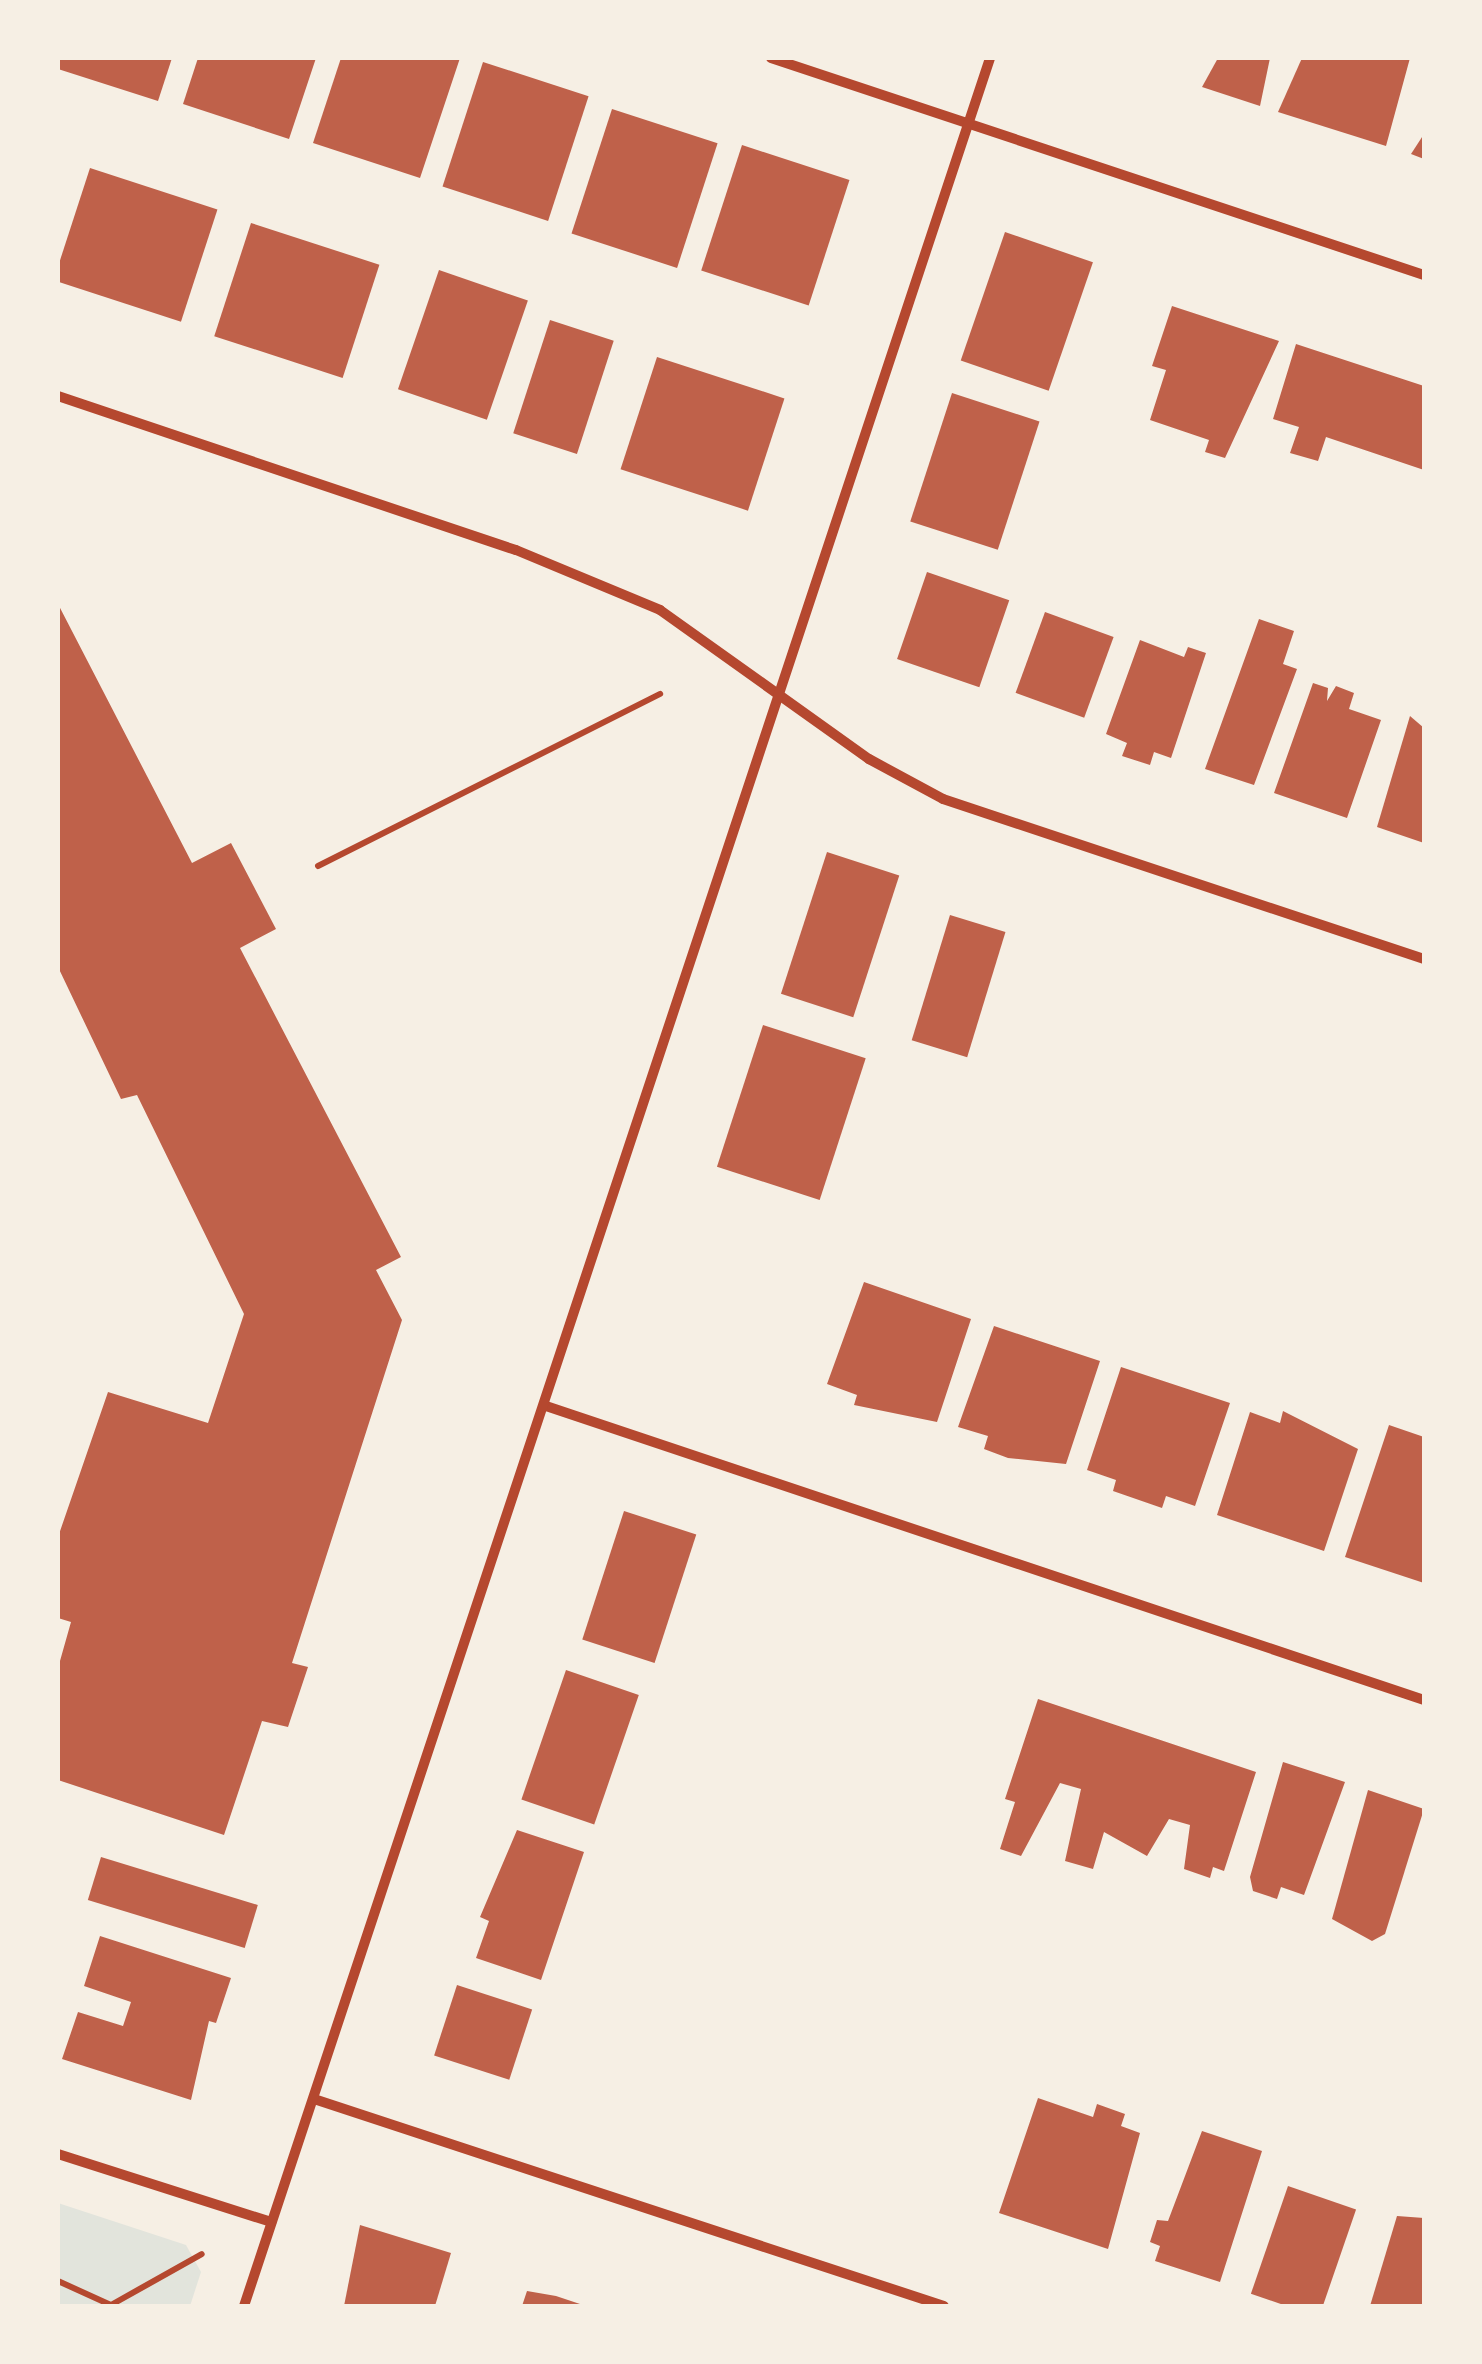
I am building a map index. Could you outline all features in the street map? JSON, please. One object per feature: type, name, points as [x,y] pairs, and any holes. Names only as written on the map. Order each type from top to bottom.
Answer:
[{"type":"street","points":[[772,58],[1424,275]]},
{"type":"street","points":[[244,2306],[546,1406],[990,58]]},
{"type":"street","points":[[58,396],[516,550],[660,610],[780,698],[943,799],[1424,959]]},
{"type":"street","points":[[546,1406],[1424,1700]]},
{"type":"street","points":[[314,2099],[944,2306]]},
{"type":"street","points":[[58,2154],[271,2222]]},
{"type":"path","points":[[318,866],[660,694]]},
{"type":"path","points":[[58,2280],[111,2306],[202,2254]]},
{"type":"shaded area","points":[[58,2203],[186,2245],[201,2272],[190,2306],[58,2306]]},
{"type":"building","points":[[58,58],[172,58],[158,101],[58,69]]},
{"type":"building","points":[[198,58],[316,58],[289,139],[183,104]]},
{"type":"building","points":[[341,58],[460,58],[420,178],[313,143]]},
{"type":"building","points":[[1218,58],[1270,58],[1260,106],[1202,87]]},
{"type":"building","points":[[1302,58],[1410,58],[1386,146],[1278,112]]},
{"type":"building","points":[[483,62],[589,96],[548,221],[443,187]]},
{"type":"building","points":[[612,109],[718,143],[677,268],[572,234]]},
{"type":"building","points":[[1424,134],[1424,159],[1411,154]]},
{"type":"building","points":[[742,145],[849,180],[809,305],[701,271]]},
{"type":"building","points":[[90,168],[217,209],[181,322],[58,282],[58,266]]},
{"type":"building","points":[[251,223],[379,265],[343,378],[214,336]]},
{"type":"building","points":[[1005,232],[1093,262],[1049,391],[961,361]]},
{"type":"building","points":[[439,270],[528,301],[487,420],[398,389]]},
{"type":"building","points":[[1172,306],[1279,341],[1225,458],[1205,452],[1209,440],[1150,420],[1166,370],[1152,366]]},
{"type":"building","points":[[550,320],[614,341],[577,454],[513,433]]},
{"type":"building","points":[[1296,344],[1424,386],[1424,470],[1326,437],[1318,461],[1290,453],[1299,427],[1273,419]]},
{"type":"building","points":[[657,357],[784,398],[748,511],[621,469]]},
{"type":"building","points":[[952,393],[1039,421],[998,550],[910,521]]},
{"type":"building","points":[[927,572],[1009,600],[979,687],[897,659]]},
{"type":"building","points":[[58,604],[192,863],[231,843],[276,929],[240,948],[401,1257],[376,1270],[402,1320],[292,1663],[308,1667],[288,1727],[262,1721],[224,1835],[58,1780],[58,1668],[71,1622],[58,1618],[58,1537],[108,1392],[208,1423],[244,1314],[137,1095],[121,1099],[58,967]]},
{"type":"building","points":[[1045,612],[1114,637],[1084,718],[1016,693]]},
{"type":"building","points":[[1259,619],[1294,631],[1283,664],[1297,669],[1254,785],[1205,769]]},
{"type":"building","points":[[1140,640],[1184,657],[1188,647],[1206,653],[1171,758],[1154,752],[1150,765],[1122,756],[1127,743],[1106,734]]},
{"type":"building","points":[[1313,683],[1328,688],[1327,701],[1336,686],[1354,693],[1349,709],[1381,720],[1347,818],[1274,793]]},
{"type":"building","points":[[1410,716],[1424,728],[1424,843],[1377,827]]},
{"type":"building","points":[[827,852],[899,875],[853,1017],[781,994]]},
{"type":"building","points":[[950,915],[1005,932],[967,1057],[912,1040]]},
{"type":"building","points":[[763,1025],[866,1058],[820,1200],[717,1167]]},
{"type":"building","points":[[864,1282],[971,1319],[937,1422],[854,1405],[857,1395],[827,1384]]},
{"type":"building","points":[[994,1326],[1100,1361],[1066,1464],[1008,1458],[984,1449],[988,1436],[958,1427]]},
{"type":"building","points":[[1121,1367],[1230,1403],[1195,1506],[1166,1496],[1162,1508],[1113,1491],[1116,1480],[1087,1470]]},
{"type":"building","points":[[1283,1411],[1358,1449],[1324,1551],[1217,1515],[1250,1412],[1280,1423]]},
{"type":"building","points":[[1389,1425],[1424,1437],[1424,1583],[1345,1557]]},
{"type":"building","points":[[624,1511],[696,1534],[655,1663],[582,1639]]},
{"type":"building","points":[[566,1670],[639,1695],[594,1825],[521,1800]]},
{"type":"building","points":[[1038,1699],[1256,1772],[1224,1871],[1213,1867],[1210,1878],[1184,1869],[1190,1825],[1169,1819],[1147,1856],[1104,1832],[1093,1869],[1065,1861],[1081,1789],[1060,1783],[1021,1856],[1000,1849],[1015,1802],[1005,1799]]},
{"type":"building","points":[[1283,1762],[1345,1782],[1304,1895],[1281,1887],[1277,1899],[1253,1891],[1250,1877]]},
{"type":"building","points":[[1368,1790],[1424,1809],[1385,1934],[1372,1941],[1332,1919]]},
{"type":"building","points":[[517,1830],[584,1852],[541,1980],[476,1958],[489,1921],[480,1917]]},
{"type":"building","points":[[101,1857],[258,1905],[245,1948],[88,1900]]},
{"type":"building","points":[[100,1936],[231,1978],[216,2023],[209,2021],[191,2100],[62,2059],[78,2012],[123,2026],[131,2002],[84,1986]]},
{"type":"building","points":[[457,1985],[532,2009],[509,2080],[434,2055]]},
{"type":"building","points":[[1038,2098],[1093,2117],[1097,2104],[1125,2114],[1121,2126],[1140,2133],[1108,2249],[999,2213]]},
{"type":"building","points":[[1202,2131],[1262,2151],[1220,2282],[1155,2261],[1160,2246],[1150,2242],[1157,2220],[1168,2221]]},
{"type":"building","points":[[1288,2186],[1356,2209],[1323,2306],[1286,2306],[1251,2294]]},
{"type":"building","points":[[1397,2216],[1424,2218],[1424,2306],[1370,2306]]},
{"type":"building","points":[[360,2225],[451,2253],[435,2306],[344,2306]]},
{"type":"building","points":[[527,2291],[556,2296],[586,2306],[522,2306]]}]
